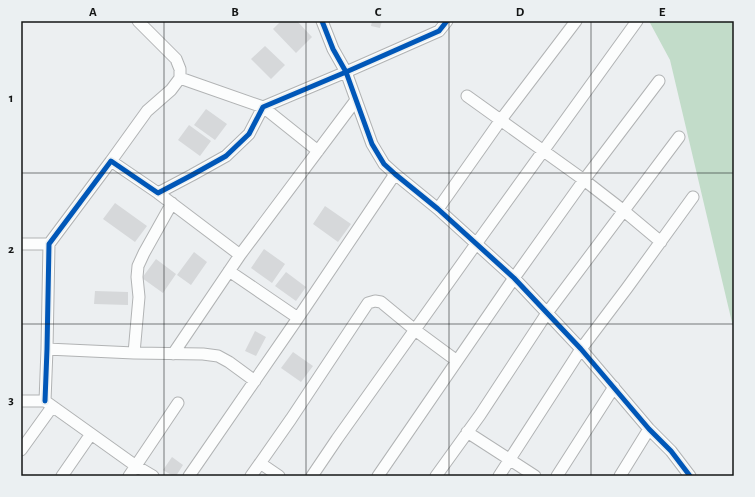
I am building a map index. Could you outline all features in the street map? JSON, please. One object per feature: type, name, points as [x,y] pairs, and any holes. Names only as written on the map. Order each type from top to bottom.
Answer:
[{"type":"street","points":[[21,450],[49,404],[47,349],[49,244],[147,111],[171,90],[180,78],[180,69],[176,59],[138,21]]},
{"type":"street","points":[[322,21],[333,49],[346,72],[372,144],[384,164],[438,209],[514,278],[581,349],[649,429],[671,451],[684,473]]},
{"type":"street","points":[[158,193],[226,156],[249,134],[263,107],[438,31],[447,21]]},
{"type":"street","points":[[438,209],[500,121],[576,21]]},
{"type":"street","points":[[312,476],[476,244],[637,21]]},
{"type":"street","points":[[180,78],[263,107],[318,151]]},
{"type":"street","points":[[378,476],[514,278],[584,180],[659,82]]},
{"type":"street","points":[[467,96],[584,180],[661,242]]},
{"type":"street","points":[[173,354],[240,255],[356,100]]},
{"type":"street","points":[[436,476],[547,313],[679,137]]},
{"type":"street","points":[[111,161],[172,203],[240,255]]},
{"type":"street","points":[[189,476],[395,174]]},
{"type":"street","points":[[499,476],[581,349],[693,197]]},
{"type":"street","points":[[134,353],[139,297],[137,277],[138,266],[172,203]]},
{"type":"street","points":[[21,244],[49,244]]},
{"type":"street","points":[[229,271],[298,318]]},
{"type":"street","points":[[251,476],[291,419],[368,303],[374,301],[381,302],[415,330],[457,361]]},
{"type":"street","points":[[47,349],[134,353],[203,354],[218,356],[255,381]]},
{"type":"street","points":[[557,476],[614,388]]},
{"type":"street","points":[[21,401],[49,404],[136,466],[153,476]]},
{"type":"street","points":[[129,476],[178,403]]},
{"type":"street","points":[[620,476],[649,429]]},
{"type":"street","points":[[467,432],[535,476]]},
{"type":"street","points":[[62,476],[91,434]]},
{"type":"street","points":[[260,463],[279,476]]},
{"type":"green space","points":[[649,21],[734,21],[734,331],[670,60]]},
{"type":"building","points":[[281,21],[297,21],[312,37],[296,53],[273,29]]},
{"type":"building","points":[[372,21],[382,21],[380,28],[371,26]]},
{"type":"building","points":[[265,46],[285,65],[271,79],[251,59]]},
{"type":"building","points":[[206,109],[227,124],[215,140],[194,125]]},
{"type":"building","points":[[189,125],[211,141],[200,156],[178,140]]},
{"type":"building","points":[[115,203],[147,226],[135,242],[103,219]]},
{"type":"building","points":[[325,206],[351,224],[338,242],[313,224]]},
{"type":"building","points":[[264,249],[285,264],[272,283],[251,268]]},
{"type":"building","points":[[194,252],[207,262],[191,285],[177,275]]},
{"type":"building","points":[[156,259],[176,274],[163,293],[142,278]]},
{"type":"building","points":[[286,272],[306,287],[296,301],[275,286]]},
{"type":"building","points":[[95,291],[128,292],[128,305],[94,304]]},
{"type":"building","points":[[255,331],[266,337],[256,356],[245,351]]},
{"type":"building","points":[[293,352],[313,366],[301,382],[281,368]]},
{"type":"building","points":[[172,457],[183,465],[176,476],[173,476],[163,470]]},
{"type":"cycle path","points":[[322,21],[333,49],[346,72],[372,144],[384,164],[438,209],[514,278],[581,349],[649,429],[671,451],[690,476]]},
{"type":"cycle path","points":[[45,401],[49,244],[111,161],[158,193],[226,156],[249,134],[263,107],[439,31],[447,21]]}]
